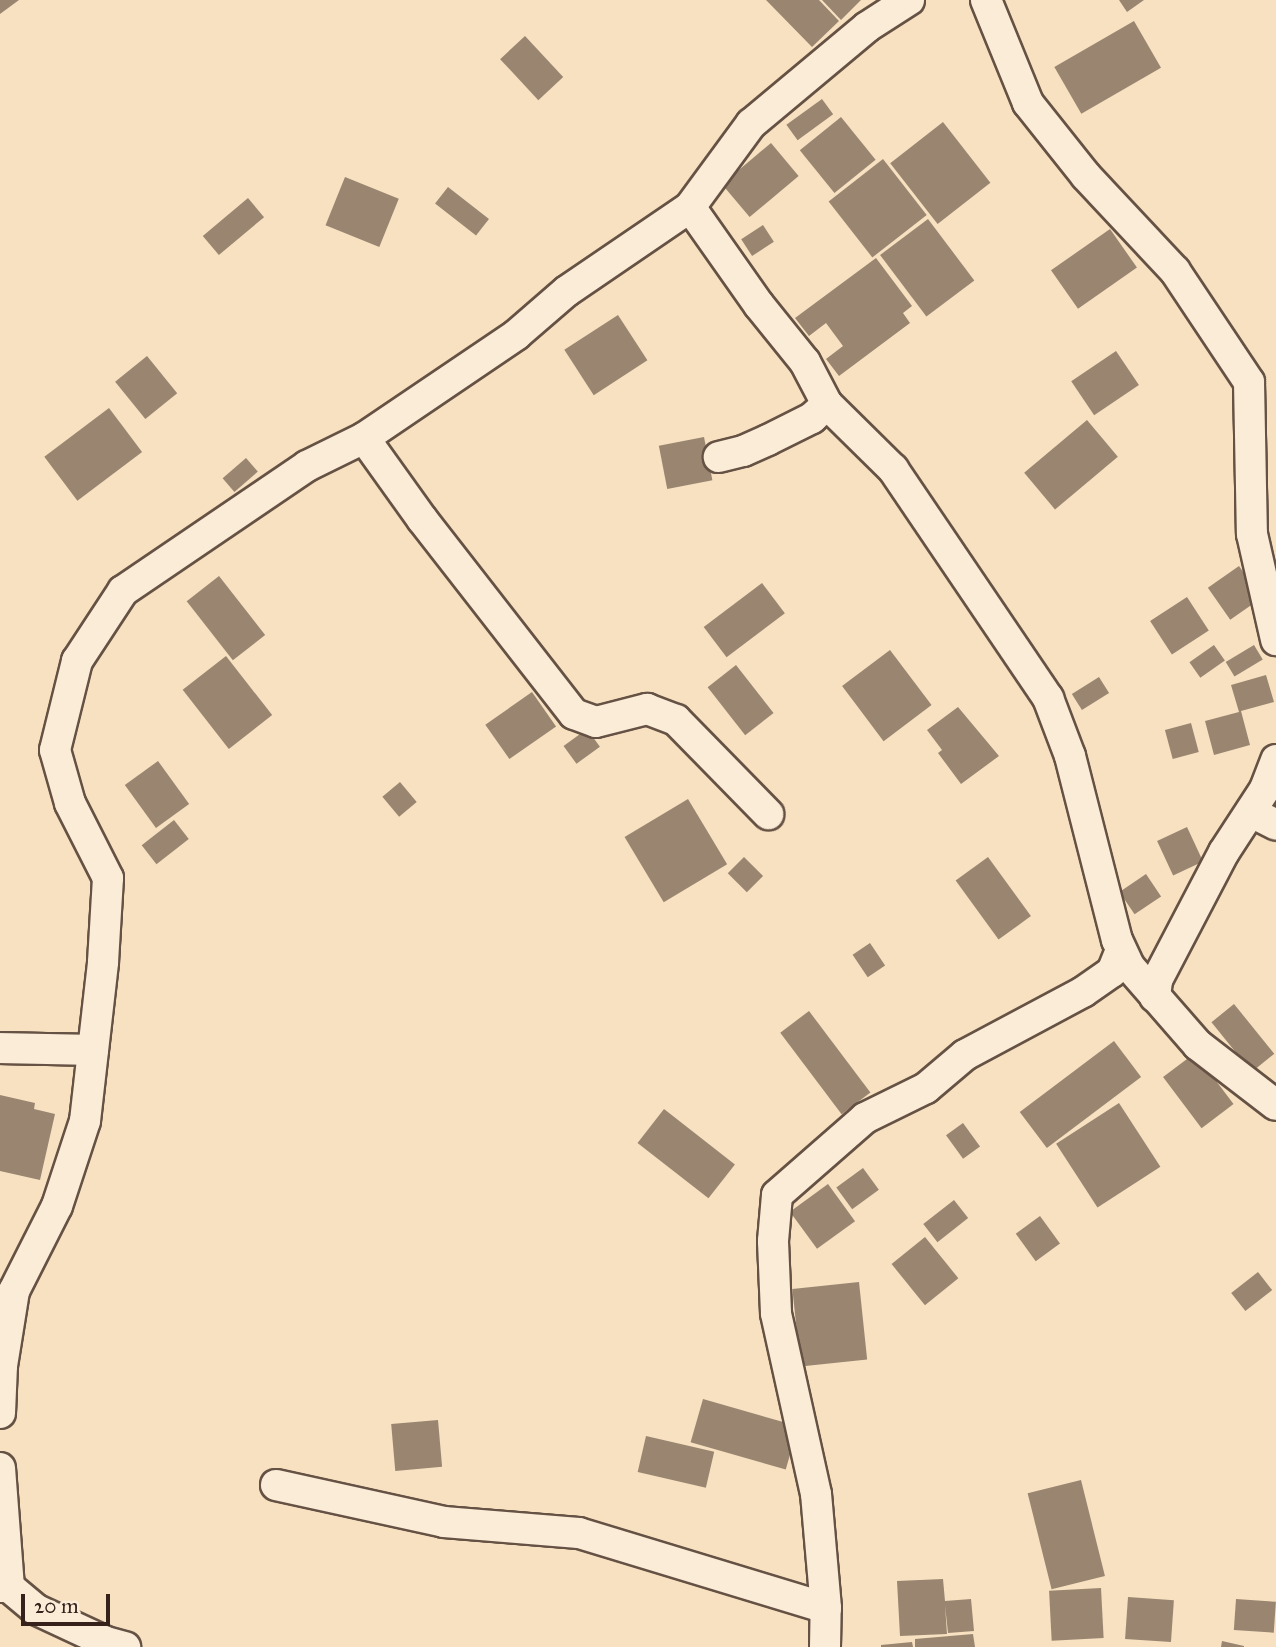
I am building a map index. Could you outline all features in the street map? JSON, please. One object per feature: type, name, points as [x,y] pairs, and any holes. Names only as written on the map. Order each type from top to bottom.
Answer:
[{"type":"street","points":[[0,1413],[2,1366],[14,1291],[57,1206],[85,1121],[93,1050],[108,878],[70,803],[55,750],[77,661],[123,591],[307,466],[364,438],[516,335],[567,291],[690,207],[751,124],[867,27],[909,0]]},
{"type":"street","points":[[986,0],[1028,103],[1086,176],[1175,271],[1249,382],[1252,534],[1276,640]]},
{"type":"street","points":[[690,207],[759,305],[805,362],[827,404],[893,469],[1048,698],[1070,756],[1121,950],[1129,966],[1198,1045],[1276,1105]]},
{"type":"street","points":[[719,457],[743,451],[812,418],[827,404]]},
{"type":"street","points":[[364,438],[422,519],[575,714],[596,722],[647,709],[676,720],[768,814]]},
{"type":"street","points":[[1155,997],[1157,980],[1224,852],[1263,818],[1265,789],[1276,760]]},
{"type":"street","points":[[825,1647],[825,1608],[816,1494],[776,1313],[774,1241],[777,1195],[865,1118],[926,1088],[965,1055],[1083,992],[1112,972],[1121,950]]},
{"type":"street","points":[[0,1048],[93,1050]]},
{"type":"street","points":[[0,1468],[4,1587],[35,1609],[106,1642],[125,1647]]},
{"type":"street","points":[[276,1485],[444,1522],[579,1533],[825,1608]]},
{"type":"building","points":[[0,0],[19,0],[0,14]]},
{"type":"building","points":[[766,0],[819,0],[839,21],[812,47]]},
{"type":"building","points":[[822,0],[861,0],[841,20]]},
{"type":"building","points":[[1119,0],[1144,0],[1127,12]]},
{"type":"building","points":[[1134,21],[1161,68],[1081,114],[1054,67]]},
{"type":"building","points":[[525,36],[563,77],[538,100],[500,59]]},
{"type":"building","points":[[822,99],[833,114],[798,140],[786,125]]},
{"type":"building","points":[[841,117],[876,160],[834,193],[800,150]]},
{"type":"building","points":[[943,122],[990,183],[938,224],[890,163]]},
{"type":"building","points":[[771,143],[799,176],[750,217],[722,184]]},
{"type":"building","points":[[883,159],[927,215],[872,257],[829,201]]},
{"type":"building","points":[[345,177],[399,199],[379,247],[326,225]]},
{"type":"building","points":[[448,187],[489,219],[476,236],[435,204]]},
{"type":"building","points":[[248,198],[264,217],[219,255],[203,236]]},
{"type":"building","points":[[928,219],[974,280],[926,317],[880,255]]},
{"type":"building","points":[[763,225],[774,242],[752,256],[741,239]]},
{"type":"building","points":[[1110,229],[1137,268],[1078,309],[1051,270]]},
{"type":"building","points":[[876,258],[912,306],[903,313],[910,323],[839,376],[826,359],[843,346],[826,323],[809,336],[795,318]]},
{"type":"building","points":[[618,315],[647,360],[594,395],[564,350]]},
{"type":"building","points":[[1116,351],[1139,385],[1094,415],[1071,381]]},
{"type":"building","points":[[147,356],[177,393],[145,419],[115,382]]},
{"type":"building","points":[[109,408],[142,452],[77,501],[44,457]]},
{"type":"building","points":[[1087,420],[1118,457],[1055,509],[1024,473]]},
{"type":"building","points":[[704,437],[712,480],[667,489],[659,446]]},
{"type":"building","points":[[246,458],[258,472],[234,492],[223,478]]},
{"type":"building","points":[[1239,566],[1261,598],[1230,620],[1208,588]]},
{"type":"building","points":[[219,576],[265,635],[233,660],[187,601]]},
{"type":"building","points":[[762,583],[785,613],[727,657],[704,627]]},
{"type":"building","points":[[1187,597],[1209,631],[1172,655],[1150,621]]},
{"type":"building","points":[[1214,645],[1225,661],[1200,678],[1189,662]]},
{"type":"building","points":[[1254,645],[1263,660],[1234,677],[1226,662]]},
{"type":"building","points":[[890,650],[932,705],[884,741],[842,686]]},
{"type":"building","points":[[226,656],[272,715],[229,749],[183,690]]},
{"type":"building","points":[[736,665],[774,713],[745,735],[708,687]]},
{"type":"building","points":[[1266,675],[1274,702],[1241,711],[1250,745],[1214,755],[1205,721],[1239,712],[1231,685]]},
{"type":"building","points":[[1099,677],[1109,693],[1082,710],[1072,694]]},
{"type":"building","points":[[532,692],[556,726],[509,759],[485,725]]},
{"type":"building","points":[[958,707],[999,756],[961,784],[938,753],[942,750],[927,730]]},
{"type":"building","points":[[1191,723],[1199,752],[1173,759],[1165,730]]},
{"type":"building","points":[[587,729],[600,747],[576,764],[564,746]]},
{"type":"building","points":[[158,761],[189,804],[156,828],[125,785]]},
{"type":"building","points":[[400,782],[417,802],[399,817],[382,797]]},
{"type":"building","points":[[688,799],[727,864],[664,902],[625,837]]},
{"type":"building","points":[[174,820],[189,839],[156,864],[142,845]]},
{"type":"building","points":[[1187,827],[1203,861],[1173,875],[1157,841]]},
{"type":"building","points":[[744,857],[763,876],[747,892],[728,873]]},
{"type":"building","points":[[988,857],[1031,916],[999,940],[956,881]]},
{"type":"building","points":[[1146,874],[1161,896],[1135,914],[1119,892]]},
{"type":"building","points":[[870,943],[885,965],[868,977],[853,955]]},
{"type":"building","points":[[1234,1004],[1274,1054],[1252,1072],[1211,1022]]},
{"type":"building","points":[[809,1011],[870,1092],[842,1114],[780,1033]]},
{"type":"building","points":[[1114,1041],[1141,1077],[1047,1148],[1020,1112]]},
{"type":"building","points":[[1195,1053],[1234,1104],[1202,1128],[1163,1077]]},
{"type":"building","points":[[0,1095],[35,1103],[34,1109],[55,1114],[40,1180],[0,1171]]},
{"type":"building","points":[[1119,1103],[1160,1167],[1097,1208],[1056,1144]]},
{"type":"building","points":[[664,1109],[735,1164],[708,1198],[638,1143]]},
{"type":"building","points":[[963,1123],[980,1146],[963,1159],[946,1135]]},
{"type":"building","points":[[863,1168],[879,1190],[852,1209],[836,1187]]},
{"type":"building","points":[[828,1184],[855,1221],[817,1249],[790,1212]]},
{"type":"building","points":[[954,1200],[968,1218],[937,1242],[923,1224]]},
{"type":"building","points":[[1040,1216],[1060,1244],[1036,1261],[1016,1234]]},
{"type":"building","points":[[925,1237],[958,1278],[925,1305],[892,1264]]},
{"type":"building","points":[[1258,1272],[1272,1290],[1245,1311],[1231,1293]]},
{"type":"building","points":[[859,1282],[867,1360],[801,1367],[792,1289]]},
{"type":"building","points":[[703,1399],[798,1426],[786,1470],[691,1442]]},
{"type":"building","points":[[438,1420],[442,1467],[395,1471],[391,1424]]},
{"type":"building","points":[[646,1436],[714,1452],[706,1488],[638,1472]]},
{"type":"building","points":[[1081,1480],[1105,1576],[1052,1589],[1028,1493]]},
{"type":"building","points":[[943,1579],[945,1601],[971,1599],[974,1631],[948,1633],[945,1605],[947,1634],[900,1636],[897,1581]]},
{"type":"building","points":[[1101,1588],[1104,1638],[1052,1641],[1049,1591]]},
{"type":"building","points":[[1128,1597],[1174,1600],[1171,1642],[1125,1639]]},
{"type":"building","points":[[1236,1599],[1276,1602],[1274,1633],[1234,1630]]},
{"type":"building","points":[[973,1634],[975,1647],[915,1647],[915,1639]]},
{"type":"building","points":[[1222,1641],[1244,1646],[1244,1647],[1221,1647]]},
{"type":"building","points":[[912,1642],[913,1647],[881,1647],[881,1645]]}]
